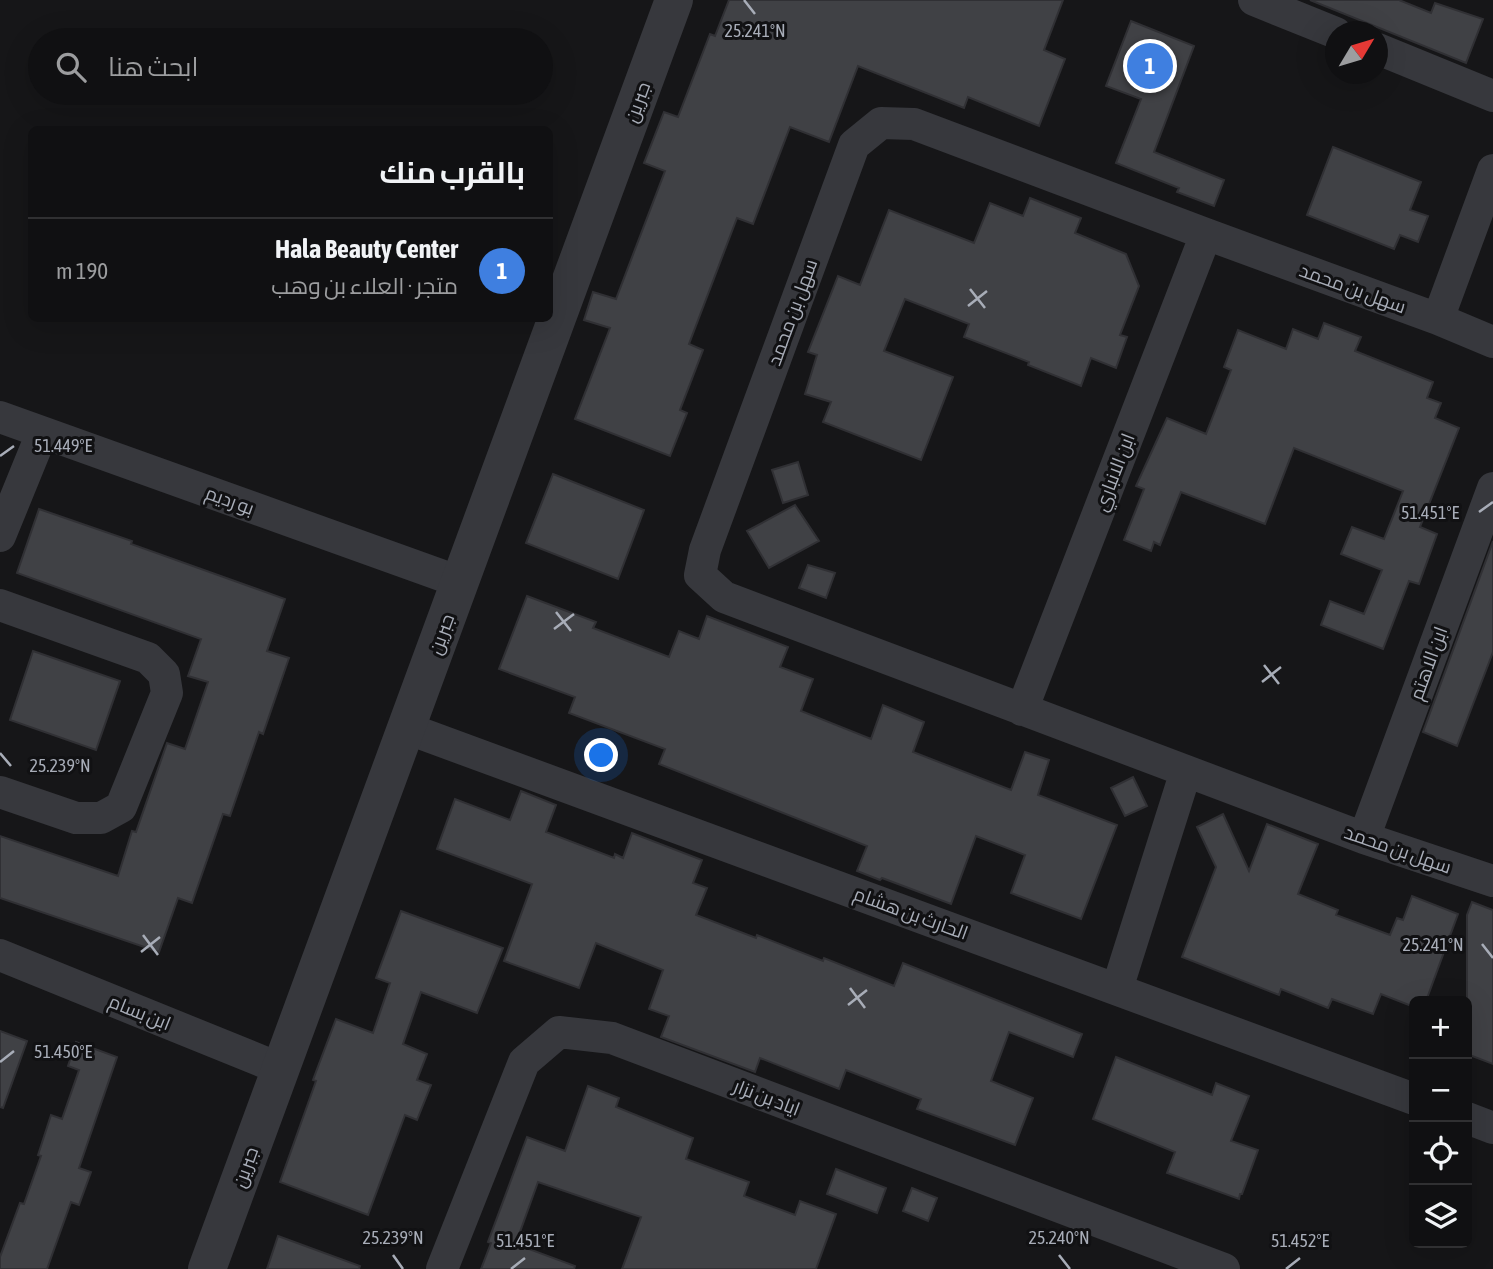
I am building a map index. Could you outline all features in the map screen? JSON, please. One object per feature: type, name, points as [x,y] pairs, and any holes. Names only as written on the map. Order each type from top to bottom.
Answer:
[{"type":"street","name":"جبرين","points":[[207,1269],[674,0]]},
{"type":"street","points":[[1254,0],[1325,29]]},
{"type":"street","points":[[1388,54],[1493,96]]},
{"type":"street","name":"سهل بن محمد","points":[[1493,342],[1438,319],[914,124],[881,123],[854,145],[705,550],[700,575],[724,597],[1364,838],[1493,881]]},
{"type":"street","points":[[1438,319],[1493,170]]},
{"type":"street","name":"ابن الانباري","points":[[1022,710],[1206,234]]},
{"type":"street","name":"بو رديم","points":[[0,417],[460,582]]},
{"type":"street","points":[[0,536],[42,433]]},
{"type":"street","name":"ابن الاهتم","points":[[1364,838],[1493,488]]},
{"type":"street","points":[[0,605],[148,658],[164,674],[167,693],[121,807],[101,818],[76,818],[0,792]]},
{"type":"street","name":"الحارث بن هشام","points":[[406,728],[1409,1097]]},
{"type":"street","points":[[1117,989],[1186,771]]},
{"type":"street","name":"ابن بسام","points":[[0,955],[281,1069]]},
{"type":"street","name":"اياد بن نزار","points":[[442,1269],[524,1062],[559,1032],[612,1038],[1205,1266]]},
{"type":"street","points":[[1472,1120],[1493,1128]]},
{"type":"building","points":[[729,0],[1063,0],[1044,50],[1065,59],[1039,126],[968,97],[964,108],[858,66],[829,142],[790,127],[753,224],[737,218],[689,344],[703,350],[680,410],[687,413],[670,456],[575,419],[610,328],[584,320],[593,292],[616,299],[665,171],[644,163],[664,112],[678,117],[710,34],[715,36]]},
{"type":"building","points":[[1310,0],[1399,0],[1431,13],[1435,3],[1483,19],[1466,63],[1388,32],[1388,21],[1362,21]]},
{"type":"building","points":[[1131,21],[1194,46],[1154,152],[1224,180],[1214,206],[1177,192],[1179,188],[1116,163],[1141,99],[1106,86]]},
{"type":"building","points":[[1333,147],[1421,182],[1410,210],[1428,216],[1418,242],[1400,235],[1394,249],[1307,215]]},
{"type":"building","points":[[1030,198],[1081,218],[1075,233],[1126,254],[1139,286],[1120,335],[1127,337],[1116,368],[1091,358],[1081,386],[964,337],[969,324],[905,299],[884,351],[953,377],[921,460],[823,422],[831,402],[805,394],[817,355],[808,352],[838,276],[860,285],[889,210],[974,243],[990,203],[1023,216]]},
{"type":"building","points":[[1324,323],[1361,337],[1355,351],[1433,382],[1427,398],[1441,403],[1435,418],[1459,428],[1420,527],[1437,534],[1419,584],[1409,581],[1383,649],[1321,625],[1330,601],[1364,614],[1382,570],[1341,554],[1352,527],[1384,539],[1403,491],[1294,448],[1265,524],[1181,492],[1160,545],[1154,542],[1151,551],[1124,540],[1144,489],[1136,486],[1167,418],[1206,434],[1231,370],[1224,367],[1238,330],[1286,349],[1293,329],[1318,339]]},
{"type":"building","points":[[798,462],[808,495],[783,503],[772,470]]},
{"type":"building","points":[[553,474],[644,510],[618,579],[526,543]]},
{"type":"building","points":[[795,505],[819,541],[769,568],[747,531]]},
{"type":"building","points":[[39,509],[285,599],[267,651],[289,658],[263,734],[259,732],[230,816],[223,814],[192,903],[178,898],[159,952],[0,898],[0,836],[118,876],[132,831],[136,832],[167,743],[185,749],[208,682],[188,676],[201,639],[17,573]]},
{"type":"building","points":[[1493,541],[1493,652],[1457,746],[1423,732]]},
{"type":"building","points":[[808,565],[835,573],[826,598],[799,588]]},
{"type":"building","points":[[527,596],[596,622],[593,628],[669,657],[679,631],[699,639],[707,616],[788,647],[780,667],[813,679],[801,711],[871,739],[883,705],[924,722],[913,752],[1011,790],[1025,752],[1049,760],[1038,795],[1117,825],[1081,919],[1011,893],[1025,855],[976,836],[951,904],[857,871],[867,846],[659,764],[665,749],[569,713],[575,697],[499,669]]},
{"type":"building","points":[[33,651],[120,681],[96,750],[10,720]]},
{"type":"building","points":[[1133,777],[1147,806],[1125,816],[1111,788]]},
{"type":"building","points":[[521,791],[556,805],[546,832],[614,858],[615,854],[623,858],[632,833],[702,860],[693,883],[707,888],[696,915],[823,961],[824,958],[894,986],[903,963],[1082,1034],[1073,1057],[1009,1032],[991,1081],[1033,1098],[1015,1145],[917,1109],[921,1099],[846,1070],[839,1089],[760,1058],[755,1072],[661,1037],[669,1016],[649,1009],[663,970],[596,943],[579,988],[504,961],[532,884],[437,849],[455,799],[510,820]]},
{"type":"building","points":[[1223,814],[1249,871],[1267,824],[1318,844],[1298,894],[1338,910],[1336,915],[1390,935],[1397,918],[1403,920],[1412,896],[1458,914],[1428,996],[1409,996],[1409,1005],[1381,994],[1373,1014],[1332,999],[1328,1008],[1281,989],[1279,995],[1182,957],[1216,867],[1197,827]]},
{"type":"building","points":[[1472,902],[1493,910],[1493,1064],[1472,1056],[1472,996],[1467,996],[1467,915]]},
{"type":"building","points":[[401,911],[503,948],[477,1013],[421,992],[403,1044],[427,1054],[417,1080],[431,1085],[417,1120],[405,1115],[368,1215],[280,1182],[336,1019],[373,1033],[390,983],[376,978]]},
{"type":"building","points":[[0,1031],[27,1041],[3,1108],[0,1107]]},
{"type":"building","points":[[76,1042],[117,1057],[79,1168],[91,1172],[79,1205],[71,1202],[47,1269],[0,1269],[0,1257],[20,1203],[24,1204],[41,1156],[38,1155],[51,1115],[62,1119],[79,1070],[68,1066]]},
{"type":"building","points":[[1116,1057],[1212,1095],[1216,1083],[1249,1096],[1231,1141],[1258,1150],[1239,1199],[1167,1173],[1175,1152],[1093,1119]]},
{"type":"building","points":[[588,1086],[619,1098],[616,1107],[693,1138],[686,1159],[749,1182],[744,1196],[795,1215],[800,1201],[836,1214],[816,1269],[622,1269],[641,1217],[538,1182],[518,1245],[575,1266],[574,1269],[481,1269],[491,1243],[488,1242],[527,1137],[565,1151]]},
{"type":"building","points":[[836,1169],[886,1188],[877,1213],[827,1194]]},
{"type":"building","points":[[912,1188],[937,1198],[928,1221],[903,1211]]},
{"type":"building","points":[[278,1236],[360,1266],[359,1269],[267,1269]]},
{"type":"place","name":"Hala Beauty Center","points":[[1150,66]]}]
